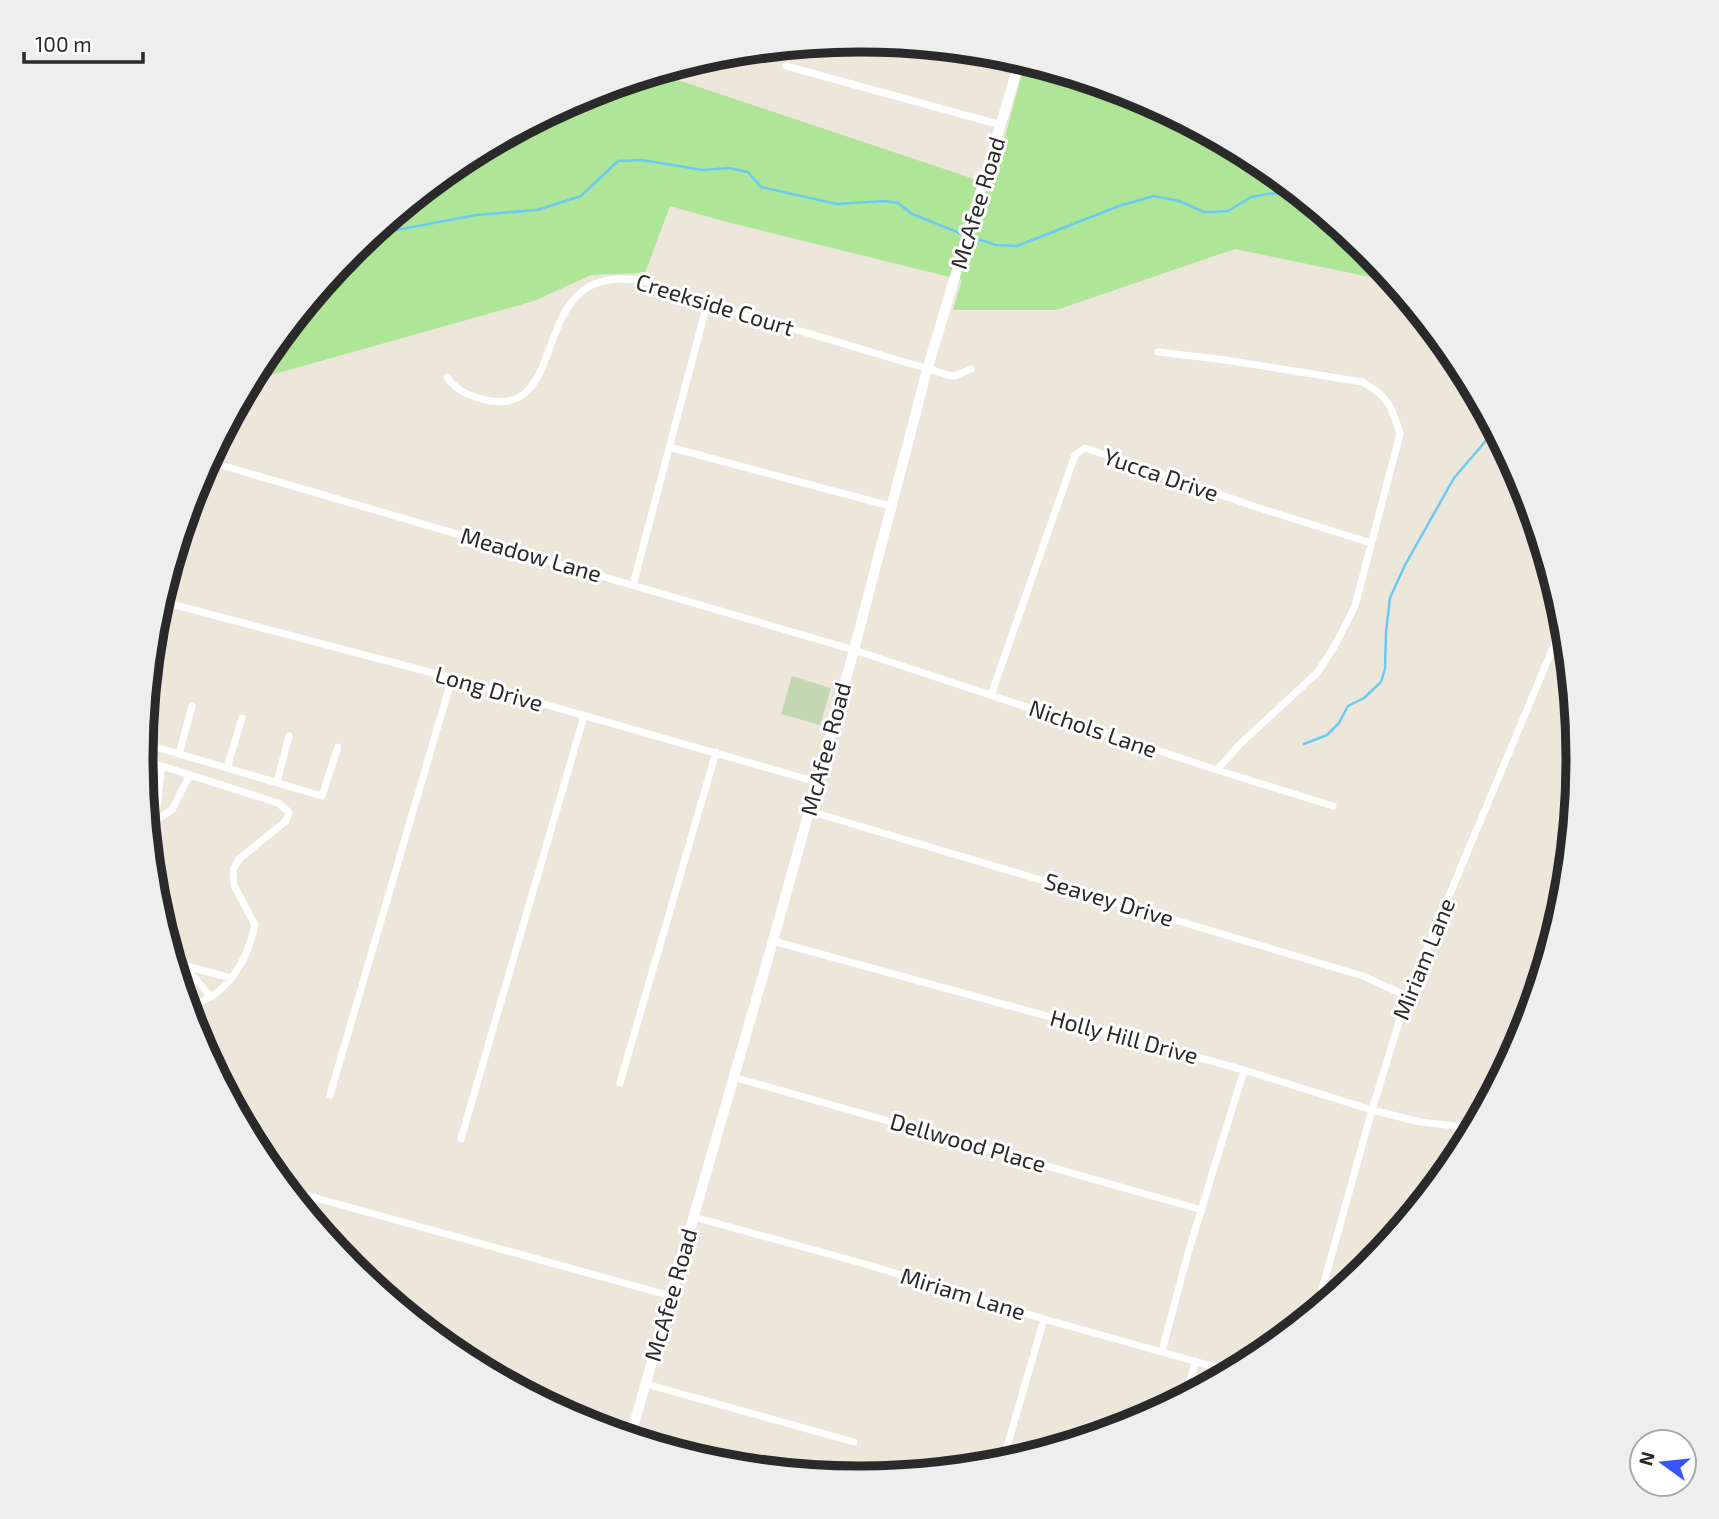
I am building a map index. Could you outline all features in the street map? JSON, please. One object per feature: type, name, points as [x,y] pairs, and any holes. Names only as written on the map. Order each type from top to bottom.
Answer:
[{"type":"street","points":[[786,66],[1001,125]]},
{"type":"street","name":"McAfee Road","points":[[633,1429],[773,941],[928,370],[1017,71]]},
{"type":"street","name":"Creekside Court","points":[[447,377],[454,388],[481,398],[504,402],[516,400],[534,385],[567,307],[582,289],[616,278],[640,280],[707,304],[928,370],[955,376],[971,369]]},
{"type":"street","points":[[633,585],[707,304]]},
{"type":"street","points":[[1158,352],[1362,382],[1376,390],[1392,406],[1400,434],[1355,606],[1334,648],[1317,673],[1239,745],[1217,770]]},
{"type":"street","points":[[668,447],[890,506]]},
{"type":"street","name":"Yucca Drive","points":[[991,695],[1075,455],[1084,448],[1371,543]]},
{"type":"street","name":"Meadow Lane","points":[[217,464],[854,650]]},
{"type":"street","name":"Long Drive","points":[[170,604],[452,678],[817,782]]},
{"type":"street","name":"Miriam Lane","points":[[1320,1296],[1406,996],[1556,641]]},
{"type":"street","name":"Nichols Lane","points":[[854,650],[1333,806]]},
{"type":"street","points":[[330,1095],[452,678]]},
{"type":"street","points":[[179,754],[192,706]]},
{"type":"street","points":[[461,1139],[584,716]]},
{"type":"street","points":[[227,768],[242,718]]},
{"type":"street","points":[[277,782],[289,736]]},
{"type":"street","points":[[153,746],[322,796],[338,747]]},
{"type":"street","points":[[152,760],[156,747]]},
{"type":"street","points":[[620,1083],[716,752]]},
{"type":"street","points":[[152,763],[278,803],[289,812],[286,821],[239,859],[233,870],[234,885],[255,925],[247,956],[231,978],[211,997],[196,1004]]},
{"type":"street","points":[[155,818],[162,766]]},
{"type":"street","points":[[156,821],[172,810],[189,776]]},
{"type":"street","name":"Seavey Drive","points":[[809,811],[1363,976],[1406,996]]},
{"type":"street","name":"Holly Hill Drive","points":[[773,941],[1244,1070],[1372,1110],[1420,1122],[1463,1127]]},
{"type":"street","points":[[184,965],[231,978]]},
{"type":"street","points":[[184,966],[211,997]]},
{"type":"street","points":[[1162,1351],[1244,1070]]},
{"type":"street","name":"Dellwood Place","points":[[733,1077],[1202,1210]]},
{"type":"street","points":[[303,1195],[671,1296]]},
{"type":"street","name":"Miriam Lane","points":[[694,1217],[1220,1367]]},
{"type":"street","points":[[1006,1451],[1044,1318]]},
{"type":"street","points":[[1189,1385],[1196,1361]]},
{"type":"street","points":[[646,1384],[855,1443]]},
{"type":"green space","points":[[1022,72],[1087,90],[1130,106],[1213,147],[1290,199],[1326,228],[1377,278],[1235,249],[1056,310],[953,310],[962,280],[670,206],[645,273],[591,275],[534,301],[266,377],[328,293],[393,228],[429,199],[506,147],[547,125],[632,90],[673,78],[992,185]]},
{"type":"green space","points":[[792,676],[831,688],[820,725],[781,714]]},
{"type":"waterway","points":[[390,231],[476,215],[537,210],[581,196],[618,161],[642,160],[703,170],[729,168],[748,172],[761,187],[837,204],[885,201],[898,203],[912,214],[965,235]]},
{"type":"waterway","points":[[971,237],[996,245],[1017,246],[1119,206],[1154,196],[1179,201],[1204,212],[1212,212],[1228,211],[1251,197],[1283,194]]},
{"type":"waterway","points":[[1304,744],[1327,735],[1339,723],[1348,706],[1364,698],[1381,682],[1385,669],[1390,598],[1405,565],[1454,478],[1489,437]]},
{"type":"waterway","points":[[1556,874],[1556,881]]}]
